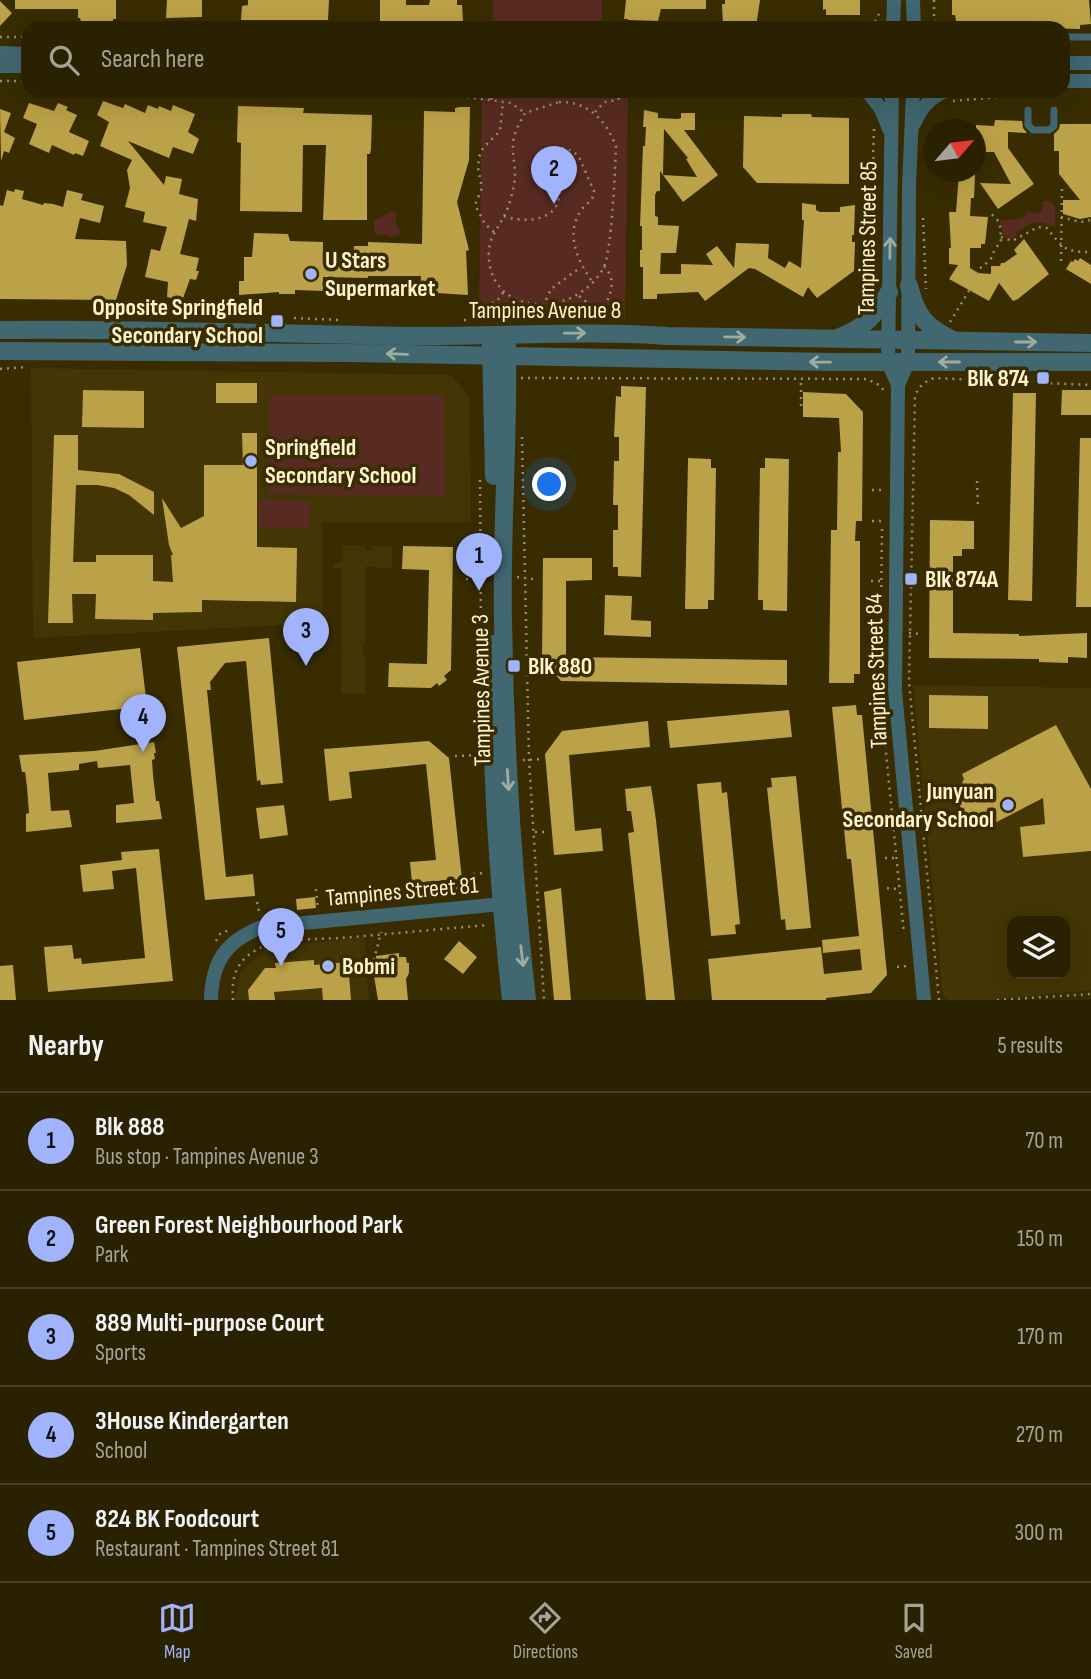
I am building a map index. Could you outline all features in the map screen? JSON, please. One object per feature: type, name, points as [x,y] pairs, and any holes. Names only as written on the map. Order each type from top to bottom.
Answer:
[{"type":"street","points":[[888,2],[891,21]]},
{"type":"street","points":[[0,53],[21,54]]},
{"type":"street","points":[[1070,63],[1091,63]]},
{"type":"street","points":[[0,66],[21,66]]},
{"type":"street","points":[[1070,81],[1091,81]]},
{"type":"street","points":[[866,98],[881,108],[891,140]]},
{"type":"street","name":"Tampines Street 85","points":[[892,98],[888,362],[898,384]]},
{"type":"street","name":"Tampines Street 85","points":[[908,341],[913,98]]},
{"type":"street","points":[[911,131],[921,109],[932,98]]},
{"type":"street","points":[[909,286],[915,309],[922,320],[933,329],[952,334]]},
{"type":"street","points":[[833,340],[871,320],[889,292]]},
{"type":"street","points":[[50,329],[50,351]]},
{"type":"street","name":"Tampines Avenue 8","points":[[0,330],[420,336],[500,330],[888,341],[908,341],[952,334],[1091,342]]},
{"type":"street","name":"Tampines Avenue 3","points":[[500,330],[494,481],[492,781],[512,1000]]},
{"type":"street","name":"Tampines Street 84","points":[[908,341],[908,362],[898,384],[895,691],[924,1000]]},
{"type":"street","name":"Tampines Avenue 8","points":[[0,351],[337,352],[499,357],[1091,362]]},
{"type":"street","name":"Tampines Avenue 3","points":[[504,912],[527,1000]]},
{"type":"street","name":"Tampines Street 81","points":[[211,1000],[211,984],[216,965],[224,952],[236,940],[262,927],[504,912]]},
{"type":"street","name":"Tampines Street 81","points":[[220,1000],[225,969],[232,958],[242,947],[265,936],[504,912]]},
{"type":"lane","points":[[1070,37],[1091,37]]},
{"type":"lane","points":[[1028,110],[1028,125],[1033,130],[1049,130],[1054,126],[1054,110]]},
{"type":"path","points":[[934,0],[935,21]]},
{"type":"path","points":[[876,21],[888,2]]},
{"type":"path","points":[[0,37],[21,37]]},
{"type":"path","points":[[0,81],[21,81]]},
{"type":"path","points":[[475,98],[511,103],[525,113]]},
{"type":"path","points":[[594,112],[604,102],[619,98]]},
{"type":"path","points":[[494,232],[485,224],[475,205],[482,188],[479,157],[483,148],[500,131],[503,102]]},
{"type":"path","points":[[570,102],[594,112],[605,122],[616,147],[608,249],[604,266],[579,296],[553,305],[531,304],[504,291],[496,280],[489,260],[489,248],[494,232],[504,216],[515,184],[513,142],[525,113],[543,106],[570,102]]},
{"type":"path","points":[[874,127],[873,156],[877,180]]},
{"type":"path","points":[[504,216],[531,221],[548,214],[559,197],[559,188],[549,156],[558,147],[573,151],[594,191],[594,197],[579,215],[575,225],[573,244],[582,267],[593,282]]},
{"type":"path","points":[[1061,261],[1062,185]]},
{"type":"path","points":[[923,209],[926,295]]},
{"type":"path","points":[[976,274],[991,258],[994,248],[1001,243],[997,217],[988,212]]},
{"type":"path","points":[[1062,217],[1080,222],[1091,220]]},
{"type":"path","points":[[1001,237],[1012,241],[1038,227],[1047,228],[1061,246],[1076,252],[1090,251],[1090,245]]},
{"type":"path","points":[[1016,238],[1020,243]]},
{"type":"path","points":[[604,266],[613,283],[606,307]]},
{"type":"path","points":[[543,306],[551,289],[582,267]]},
{"type":"path","points":[[952,334],[970,289]]},
{"type":"path","points":[[471,319],[472,304],[499,301],[504,291]]},
{"type":"path","points":[[579,296],[593,307],[616,310],[620,320]]},
{"type":"path","points":[[479,319],[500,330]]},
{"type":"path","points":[[0,369],[33,367]]},
{"type":"path","points":[[522,390],[521,377],[874,380]]},
{"type":"path","points":[[801,378],[801,406]]},
{"type":"path","points":[[939,1000],[909,682],[915,396],[918,388],[934,378],[1091,385]]},
{"type":"path","points":[[522,430],[529,760],[544,1000]]},
{"type":"path","points":[[480,476],[481,645]]},
{"type":"path","points":[[977,481],[978,508]]},
{"type":"path","points":[[872,490],[884,490]]},
{"type":"path","points":[[872,521],[883,521]]},
{"type":"path","points":[[466,579],[479,580]]},
{"type":"path","points":[[871,581],[881,581]]},
{"type":"path","points":[[910,633],[923,634]]},
{"type":"path","points":[[868,646],[880,647]]},
{"type":"path","points":[[455,756],[476,755]]},
{"type":"path","points":[[481,755],[481,764]]},
{"type":"path","points":[[529,760],[544,759]]},
{"type":"path","points":[[533,832],[549,832]]},
{"type":"path","points":[[885,858],[896,858]]},
{"type":"path","points":[[473,874],[486,872]]},
{"type":"path","points":[[456,880],[458,894]]},
{"type":"path","points":[[887,888],[899,889]]},
{"type":"path","points":[[316,889],[318,904]]},
{"type":"path","points":[[257,902],[259,912]]},
{"type":"path","points":[[233,1000],[231,985],[235,971],[244,958],[262,946],[381,934],[504,912]]},
{"type":"path","points":[[374,960],[381,934]]},
{"type":"path","points":[[897,967],[908,966]]},
{"type":"path","points":[[997,1000],[1091,994]]},
{"type":"shaded area","points":[[493,0],[602,0],[602,21],[492,21]]},
{"type":"shaded area","points":[[482,98],[628,98],[625,318],[479,317]]},
{"type":"shaded area","points":[[1043,201],[1050,201],[1055,206],[1055,228],[1044,223],[1035,223],[1016,233],[1011,239],[1004,237],[1000,221],[1022,218],[1029,211],[1035,214],[1042,211]]},
{"type":"shaded area","points":[[392,211],[397,214],[395,220],[400,234],[391,237],[379,236],[374,232],[374,221]]},
{"type":"shaded area","name":"Springfield Secondary School","points":[[31,368],[452,375],[470,399],[471,522],[322,522],[322,623],[33,638]]},
{"type":"shaded area","points":[[269,395],[444,395],[446,496],[269,494]]},
{"type":"shaded area","points":[[259,500],[310,501],[310,529],[258,528]]},
{"type":"shaded area","points":[[343,545],[365,546],[365,550],[372,551],[372,546],[392,546],[392,569],[366,566],[363,645],[365,694],[341,694],[342,569],[334,568],[334,563],[342,563]]},
{"type":"shaded area","name":"Junyuan Secondary School","points":[[913,685],[1091,688],[1091,990],[990,1000],[947,1000],[943,995]]},
{"type":"shaded area","points":[[364,937],[369,1000],[234,1000],[241,972],[266,949]]},
{"type":"building","points":[[15,0],[116,0],[116,19],[81,21],[78,9],[15,9]]},
{"type":"building","points":[[167,0],[202,0],[202,17],[166,18]]},
{"type":"building","points":[[248,0],[329,0],[328,20],[241,20],[242,6],[248,5]]},
{"type":"building","points":[[380,0],[406,0],[406,5],[429,5],[430,0],[457,0],[457,5],[462,5],[463,21],[380,21]]},
{"type":"building","points":[[626,0],[706,0],[706,9],[661,9],[658,21],[628,20],[624,19]]},
{"type":"building","points":[[725,0],[760,0],[757,21],[723,21],[722,4],[725,4]]},
{"type":"building","points":[[823,0],[860,0],[860,15],[826,15]]},
{"type":"building","points":[[952,0],[1089,0],[1091,24],[1080,25],[1080,29],[1070,29],[1070,21],[956,21],[955,15],[952,15]]},
{"type":"building","points":[[0,1],[12,13],[0,26]]},
{"type":"building","points":[[103,101],[123,108],[125,104],[145,113],[148,105],[171,111],[173,105],[195,114],[188,132],[199,139],[193,154],[173,147],[169,158],[128,141],[164,185],[166,176],[182,179],[179,194],[198,199],[196,221],[189,219],[180,254],[199,258],[196,271],[199,271],[196,280],[190,279],[182,301],[167,297],[168,282],[145,277],[151,249],[160,251],[167,227],[143,222],[145,212],[125,207],[130,188],[127,170],[132,160],[100,146],[109,122],[97,115]]},
{"type":"building","points":[[29,103],[54,111],[58,103],[77,115],[69,132],[89,141],[83,156],[52,145],[49,153],[29,144],[37,124],[23,118]]},
{"type":"building","points":[[238,106],[304,108],[303,113],[372,115],[371,149],[370,154],[367,154],[367,220],[323,220],[326,145],[303,145],[302,212],[240,211],[241,143],[237,142]]},
{"type":"building","points":[[470,107],[469,160],[457,202],[469,250],[466,251],[468,295],[420,292],[421,276],[368,276],[323,277],[323,291],[295,290],[295,294],[279,292],[239,295],[239,281],[244,281],[244,257],[252,257],[254,233],[288,234],[290,241],[323,242],[323,257],[353,258],[354,246],[368,246],[368,242],[422,244],[424,111],[455,112],[455,108]]},
{"type":"building","points":[[0,109],[11,113],[4,132],[15,138],[9,153],[4,151],[1,161]]},
{"type":"building","points":[[644,110],[658,113],[658,118],[678,119],[681,118],[681,113],[695,113],[695,130],[684,130],[718,175],[683,202],[660,171],[660,191],[655,195],[658,225],[679,226],[676,253],[661,253],[660,274],[681,274],[681,264],[713,265],[706,254],[717,246],[734,268],[736,243],[769,244],[768,258],[785,268],[789,261],[801,268],[804,220],[802,203],[816,205],[816,210],[820,212],[840,212],[840,207],[855,205],[852,235],[852,242],[855,242],[854,271],[817,298],[808,287],[803,297],[749,268],[705,301],[698,292],[657,294],[657,299],[643,299],[640,226],[646,127],[643,127]],"holes":[[[664,129],[688,158],[686,159],[697,177],[663,175]]]},
{"type":"building","points":[[782,114],[849,118],[849,184],[757,183],[743,167],[744,116],[782,117]]},
{"type":"building","points":[[995,120],[1022,121],[1027,133],[1008,132],[1008,148],[1034,184],[998,209],[980,183],[1011,184],[994,152],[986,152],[986,126],[994,126]]},
{"type":"building","points":[[1060,124],[1091,124],[1091,217],[1080,219],[1063,214],[1063,200],[1080,200],[1059,174],[1059,151],[1054,151],[1054,134]]},
{"type":"building","points":[[958,182],[975,182],[970,216],[988,217],[985,244],[981,244],[981,248],[970,248],[970,268],[978,273],[991,274],[991,266],[1000,266],[1017,254],[1014,250],[1024,239],[1049,274],[1013,301],[999,283],[989,301],[949,279],[958,265],[949,264],[949,212],[956,212]]},
{"type":"building","points":[[15,189],[24,191],[22,199],[43,205],[63,207],[67,190],[83,194],[81,200],[104,206],[100,223],[80,218],[75,239],[126,241],[127,265],[116,300],[0,299],[0,205],[3,206],[7,190],[14,192]]},
{"type":"building","points":[[1080,258],[1091,265],[1091,284],[1066,269],[1071,261],[1078,261]]},
{"type":"building","points":[[216,383],[257,383],[257,403],[216,403]]},
{"type":"building","points":[[621,386],[646,387],[641,577],[618,576],[618,567],[613,567],[613,530],[618,530],[618,505],[613,505],[614,461],[619,461],[619,437],[614,437],[616,396],[621,397]]},
{"type":"building","points":[[83,390],[144,391],[144,428],[82,427]]},
{"type":"building","points":[[1062,390],[1091,390],[1091,415],[1061,415]]},
{"type":"building","points":[[803,392],[846,394],[863,412],[862,521],[856,521],[855,541],[860,541],[860,674],[854,674],[854,683],[829,683],[831,530],[837,530],[838,452],[841,452],[839,418],[803,417]]},
{"type":"building","points":[[1013,393],[1036,393],[1032,601],[1008,600]]},
{"type":"building","points":[[242,433],[257,433],[257,547],[297,548],[296,602],[202,600],[202,612],[153,613],[153,620],[95,619],[96,594],[72,594],[73,623],[48,623],[54,435],[78,435],[78,470],[119,474],[154,492],[154,515],[129,495],[114,488],[76,485],[73,562],[96,562],[96,555],[153,555],[153,581],[173,582],[173,555],[162,498],[181,528],[204,516],[204,465],[243,465]]},
{"type":"building","points":[[1080,438],[1091,438],[1091,607],[1076,607]]},
{"type":"building","points":[[688,458],[711,459],[711,468],[716,468],[714,600],[708,600],[708,609],[685,609]]},
{"type":"building","points":[[765,458],[789,459],[787,611],[763,610],[763,600],[758,600],[760,468],[765,468]]},
{"type":"building","points":[[930,520],[974,521],[974,549],[962,549],[962,556],[953,556],[953,633],[1019,636],[1087,633],[1087,658],[1068,657],[1068,663],[1039,662],[1039,659],[929,658]]},
{"type":"building","points":[[403,546],[453,547],[451,670],[444,676],[447,680],[431,688],[388,687],[389,663],[427,664],[429,570],[402,569]]},
{"type":"building","points":[[543,558],[592,558],[592,580],[566,581],[566,657],[787,660],[787,685],[561,681],[542,660]]},
{"type":"building","points":[[605,595],[632,596],[631,620],[651,621],[651,637],[604,635]]},
{"type":"building","points":[[269,638],[283,783],[261,785],[260,780],[257,781],[246,661],[225,663],[210,682],[211,690],[207,690],[226,877],[253,874],[255,896],[205,900],[177,647]]},
{"type":"building","points":[[140,648],[147,706],[24,720],[17,662]]},
{"type":"building","points":[[929,695],[988,696],[988,729],[929,728]]},
{"type":"building","points":[[856,705],[857,715],[862,715],[887,975],[871,993],[826,1000],[712,1000],[708,959],[821,947],[824,974],[862,970],[860,949],[823,953],[822,940],[859,936],[851,859],[847,859],[832,707]]},
{"type":"building","points":[[789,710],[792,737],[670,748],[667,721]]},
{"type":"building","points":[[648,721],[650,747],[569,755],[575,831],[601,828],[603,851],[554,855],[545,754],[562,731]]},
{"type":"building","points":[[1056,725],[1091,789],[1091,851],[1023,857],[1020,827],[1045,824],[1043,798],[985,828],[984,819],[969,816],[962,811],[957,793],[964,779],[962,774]]},
{"type":"building","points":[[429,741],[449,758],[462,879],[412,883],[410,862],[436,860],[426,764],[349,772],[352,798],[329,801],[324,749]]},
{"type":"building","points":[[154,742],[156,753],[155,759],[152,760],[153,775],[156,801],[159,801],[162,819],[116,823],[116,805],[134,803],[130,765],[98,768],[97,761],[79,764],[79,770],[48,773],[51,811],[69,810],[72,827],[26,832],[26,814],[29,813],[27,787],[19,755],[94,751]]},
{"type":"building","points":[[796,776],[811,928],[786,930],[785,919],[781,920],[767,788],[772,787],[771,778]]},
{"type":"building","points":[[721,782],[722,793],[727,792],[740,924],[735,925],[736,934],[711,936],[697,784]]},
{"type":"building","points":[[651,786],[675,1000],[646,1000],[628,833],[634,832],[631,811],[627,811],[625,789]]},
{"type":"building","points":[[284,805],[288,835],[260,839],[256,808]]},
{"type":"building","points":[[159,849],[173,981],[48,992],[44,947],[72,945],[74,959],[81,958],[82,964],[145,958],[136,868],[112,871],[114,889],[83,892],[80,865],[122,860],[121,852]]},
{"type":"building","points":[[561,888],[571,1000],[554,1000],[544,892]]},
{"type":"building","points":[[315,897],[316,908],[297,910],[296,899]]},
{"type":"building","points":[[459,941],[477,957],[463,974],[444,959]]},
{"type":"building","points":[[399,953],[399,957],[406,957],[409,963],[406,979],[408,1000],[378,1000],[373,970],[376,970],[376,956]]},
{"type":"building","points":[[314,960],[314,965],[348,962],[351,1000],[323,1000],[322,988],[274,992],[275,1000],[249,1000],[248,990],[265,968],[276,968],[275,963]]},
{"type":"building","points":[[13,965],[16,1000],[0,1000],[0,966]]},
{"type":"place","name":"Green Forest Neighbourhood Park","points":[[554,204]]},
{"type":"place","name":"U Stars Supermarket","points":[[311,274]]},
{"type":"place","name":"Opposite Springfield Secondary School","points":[[277,321]]},
{"type":"place","name":"Blk 874","points":[[1043,378]]},
{"type":"place","name":"Springfield Secondary School","points":[[251,461]]},
{"type":"place","name":"Blk 874A","points":[[911,579]]},
{"type":"place","name":"Blk 888","points":[[479,591]]},
{"type":"place","name":"889 Multi-purpose Court","points":[[306,666]]},
{"type":"place","name":"Blk 880","points":[[514,666]]},
{"type":"place","name":"3House Kindergarten","points":[[143,752]]},
{"type":"place","name":"Junyuan Secondary School","points":[[1008,805]]},
{"type":"place","name":"824 BK Foodcourt","points":[[281,966]]},
{"type":"place","name":"Bobmi","points":[[328,966]]}]
